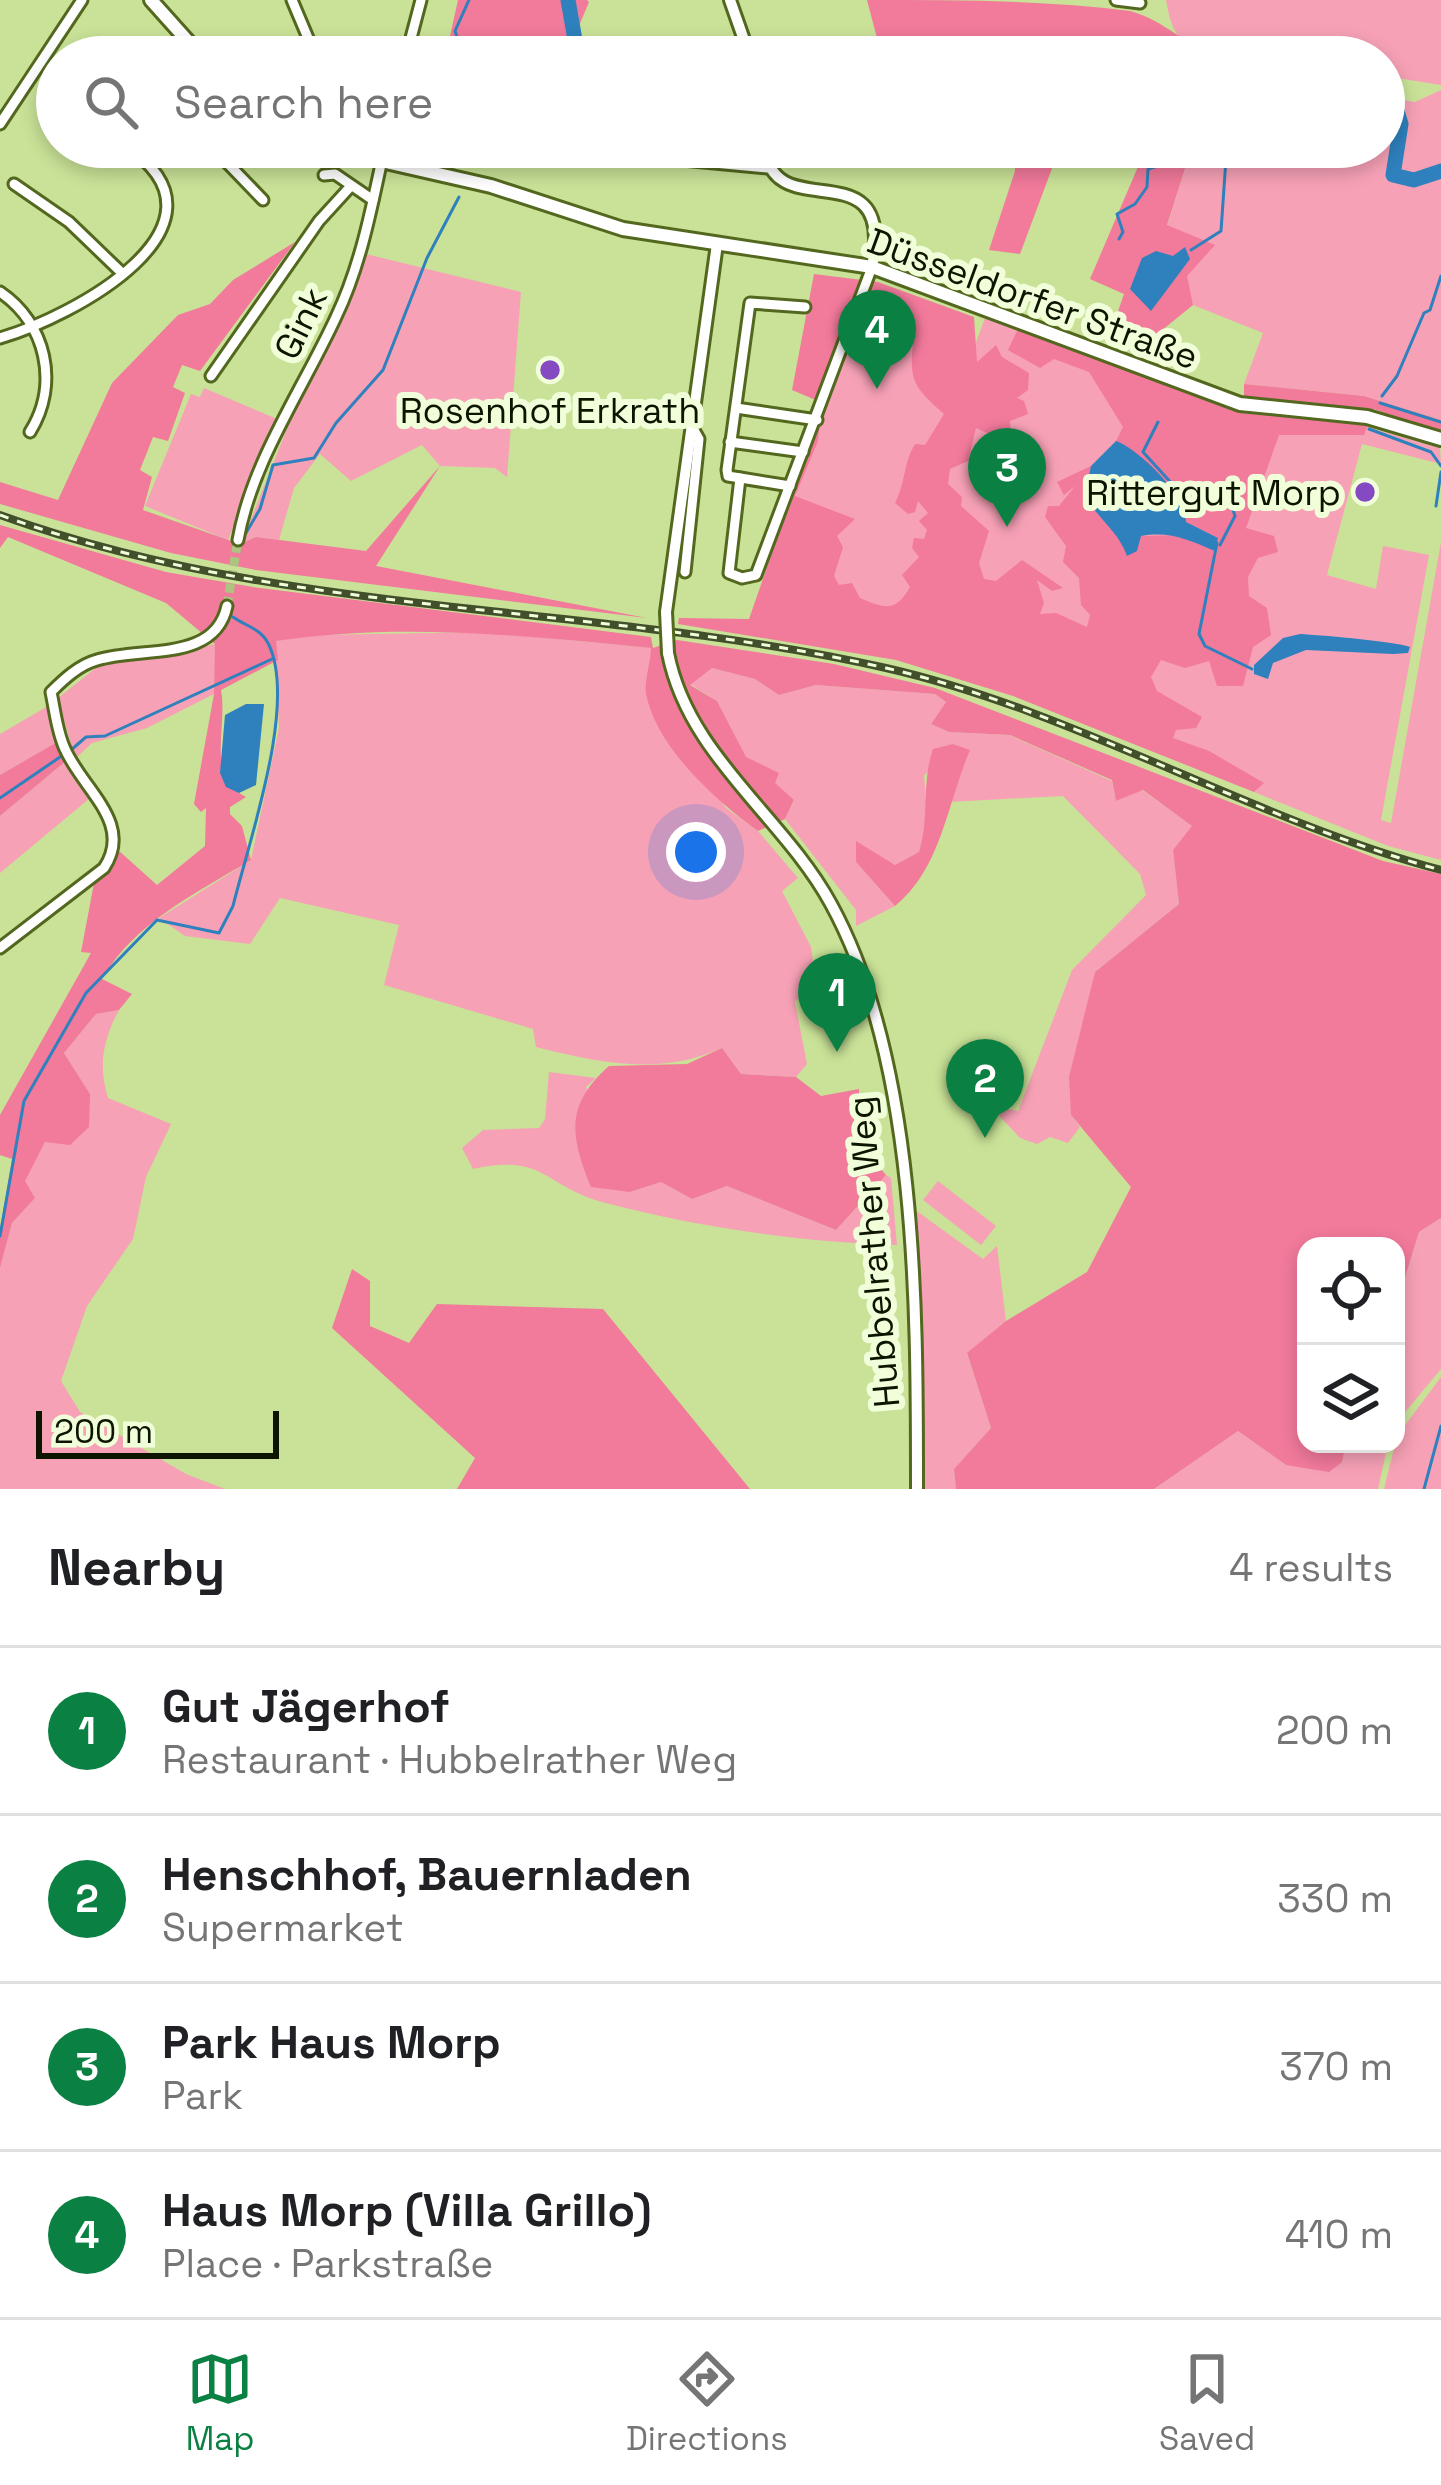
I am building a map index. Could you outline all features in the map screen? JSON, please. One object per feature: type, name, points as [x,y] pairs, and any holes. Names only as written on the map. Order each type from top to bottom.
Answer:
[{"type":"main road","points":[[151,0],[183,36]]},
{"type":"main road","name":"Düsseldorfer Straße","points":[[401,168],[464,181],[623,229],[872,267],[1240,404],[1367,417],[1441,439]]},
{"type":"street","points":[[58,36],[82,0]]},
{"type":"street","points":[[292,0],[307,36]]},
{"type":"street","points":[[412,36],[421,0]]},
{"type":"street","points":[[730,0],[742,36]]},
{"type":"street","points":[[1116,0],[1140,3]]},
{"type":"street","points":[[0,124],[36,70]]},
{"type":"street","points":[[0,338],[36,328],[75,309],[123,274],[156,241],[166,209],[153,168]]},
{"type":"street","points":[[232,168],[263,200]]},
{"type":"street","name":"Gink","points":[[238,540],[264,466],[339,311],[380,168]]},
{"type":"street","points":[[740,478],[729,573],[742,578],[757,575],[872,267],[875,222],[865,203],[782,182],[768,168]]},
{"type":"street","points":[[324,175],[335,174],[374,200]]},
{"type":"street","points":[[14,184],[69,222],[123,274]]},
{"type":"street","name":"Gink","points":[[211,376],[319,220],[350,187]]},
{"type":"street","name":"Hubbelrather Weg","points":[[717,244],[666,612],[668,653],[680,695],[700,734],[790,843],[828,899],[878,1020],[909,1250],[917,1489]]},
{"type":"street","points":[[0,292],[30,315],[36,328],[44,386],[41,414],[30,432]]},
{"type":"street","points":[[790,486],[728,476],[730,442],[750,302],[805,307]]},
{"type":"street","points":[[736,408],[817,420]]},
{"type":"street","name":"Hubbelrather Weg","points":[[686,572],[699,439],[691,425]]},
{"type":"street","points":[[730,442],[803,452]]},
{"type":"street","points":[[0,948],[104,868],[115,850],[114,828],[68,756],[51,692],[96,660],[206,640],[223,626],[226,605]]},
{"type":"shaded area","points":[[458,0],[589,2],[575,36],[450,36]]},
{"type":"shaded area","points":[[867,0],[1032,3],[1130,11],[1179,36],[876,36]]},
{"type":"shaded area","points":[[1166,0],[1441,0],[1441,85],[1405,79],[1405,36],[1178,36]]},
{"type":"shaded area","points":[[1441,90],[1441,420],[1364,396],[1244,384],[1263,333],[1193,305],[1167,226],[1185,168],[1405,168],[1405,100],[1415,102]]},
{"type":"shaded area","points":[[1052,168],[1020,254],[989,250],[1015,171]]},
{"type":"shaded area","points":[[1137,168],[1185,168],[1167,225],[1215,245],[1187,276],[1193,305],[1135,352],[1108,340],[1124,294],[1090,279]]},
{"type":"shaded area","points":[[295,242],[200,371],[182,365],[173,387],[185,393],[168,441],[153,437],[140,470],[152,477],[143,510],[240,544],[256,537],[366,551],[440,466],[376,566],[647,618],[256,570],[171,553],[0,504],[0,482],[58,500],[112,383],[178,315],[210,304],[233,280]]},
{"type":"shaded area","points":[[366,254],[521,292],[507,477],[495,468],[440,466],[422,445],[351,481],[320,454],[294,488],[279,540],[256,537],[241,544],[302,391],[344,317]]},
{"type":"shaded area","points":[[814,274],[878,282],[974,317],[977,362],[996,345],[1002,357],[1029,373],[1028,390],[1017,398],[1024,401],[1028,414],[1010,421],[1011,434],[1002,440],[976,428],[968,461],[950,469],[948,484],[962,497],[961,506],[989,531],[979,563],[984,579],[996,581],[1022,560],[1063,588],[1052,591],[1037,580],[1044,603],[1040,614],[1056,613],[1087,627],[1090,615],[1081,605],[1079,578],[1063,562],[1066,546],[1045,517],[1048,506],[1059,506],[1075,486],[1064,495],[1057,482],[1091,466],[1086,501],[1118,532],[1127,556],[1141,536],[1179,535],[1215,550],[1218,538],[1186,522],[1157,475],[1116,441],[1123,427],[1089,372],[1054,359],[1040,368],[1008,350],[1019,327],[1244,413],[1244,384],[1364,396],[1441,420],[1441,435],[1374,409],[1364,435],[1279,435],[1246,528],[1274,536],[1278,552],[1258,558],[1248,577],[1249,596],[1267,608],[1271,635],[1253,647],[1243,686],[1217,686],[1209,661],[1185,668],[1161,660],[1151,677],[1157,691],[1202,717],[1196,728],[1176,730],[1173,738],[1209,751],[1264,783],[1254,792],[1013,696],[896,660],[678,624],[679,618],[749,619],[821,412],[818,441],[795,496],[855,519],[837,536],[843,547],[834,576],[839,585],[852,583],[860,598],[883,606],[900,601],[910,587],[902,575],[919,557],[912,548],[914,538],[924,539],[927,530],[919,521],[928,513],[918,501],[915,512],[908,514],[895,503],[915,444],[925,445],[944,414],[914,379],[914,332],[870,313],[848,346],[841,343],[818,401],[792,390]]},
{"type":"shaded area","points":[[869,313],[915,332],[912,355],[971,356],[985,318],[1245,414],[1358,430],[1367,427],[1440,448],[1441,464],[1362,444],[1327,575],[1376,589],[1383,546],[1429,555],[1381,820],[1391,823],[1441,542],[1441,860],[1388,846],[1254,792],[1263,783],[1170,739],[846,636],[781,525],[822,508],[795,497],[834,378]]},
{"type":"shaded area","points":[[204,388],[277,419],[228,540],[145,506],[191,394],[200,397]]},
{"type":"shaded area","points":[[0,525],[166,572],[253,587],[651,637],[653,648],[677,640],[834,664],[935,688],[1383,861],[1441,874],[1441,1218],[1419,1232],[1405,1278],[1405,1237],[1297,1237],[1297,1453],[1344,1453],[1342,1462],[1329,1472],[1286,1465],[1238,1431],[1154,1489],[956,1489],[954,1469],[991,1428],[967,1353],[1006,1321],[1087,1272],[1131,1187],[1071,1115],[1069,1077],[1095,972],[1179,904],[1173,850],[1192,826],[1143,790],[1116,801],[1112,780],[1010,735],[949,732],[931,724],[946,702],[935,694],[816,685],[779,695],[755,679],[712,668],[690,685],[717,701],[746,757],[779,773],[775,783],[794,800],[785,819],[758,831],[690,772],[662,734],[646,694],[651,648],[464,633],[323,635],[276,641],[278,660],[221,690],[222,764],[233,788],[246,797],[230,807],[230,814],[242,826],[251,860],[149,925],[102,979],[132,994],[119,1010],[96,1014],[64,1053],[90,1094],[89,1127],[70,1145],[45,1142],[25,1181],[35,1198],[12,1223],[0,1268],[0,1229],[12,1159],[0,1155],[0,1115],[91,953],[81,952],[95,878],[118,850],[157,885],[205,846],[206,808],[201,812],[194,804],[214,694],[215,644],[166,603],[8,537],[0,548]]},
{"type":"shaded area","points":[[484,632],[652,648],[646,693],[726,808],[758,831],[798,878],[782,891],[811,947],[815,978],[795,1002],[807,1064],[796,1077],[741,1074],[722,1048],[676,1062],[630,1064],[536,1047],[533,1029],[384,985],[399,925],[280,898],[250,944],[185,936],[159,918],[251,860],[279,728],[275,641],[315,635]]},
{"type":"shaded area","points":[[216,644],[214,694],[147,728],[92,743],[75,759],[58,698],[97,667]]},
{"type":"shaded area","points":[[712,668],[755,679],[779,695],[816,685],[935,694],[946,702],[931,724],[949,732],[1009,735],[1112,781],[1116,801],[1142,790],[1193,826],[1173,850],[1179,904],[1095,972],[1071,1115],[1080,1127],[1068,1143],[1050,1137],[1037,1144],[1020,1138],[990,1106],[1018,1111],[1072,970],[1146,895],[1140,874],[1063,796],[948,802],[969,751],[953,744],[924,776],[928,823],[919,852],[895,865],[856,842],[856,862],[895,906],[856,926],[856,910],[785,819],[794,801],[746,758],[717,701],[690,684]]},
{"type":"shaded area","points":[[48,706],[57,742],[0,775],[0,734]]},
{"type":"shaded area","points":[[57,742],[67,760],[0,816],[0,775]]},
{"type":"shaded area","points":[[953,744],[970,750],[941,834],[923,874],[895,906],[856,862],[856,841],[895,865],[919,852],[933,749]]},
{"type":"shaded area","points":[[67,760],[90,798],[0,873],[0,816]]},
{"type":"shaded area","points":[[119,1010],[104,1053],[108,1098],[171,1124],[146,1177],[133,1239],[87,1306],[61,1381],[80,1412],[186,1474],[225,1489],[0,1489],[0,1268],[12,1223],[35,1198],[24,1181],[45,1142],[90,1094],[64,1053],[96,1014]]},
{"type":"shaded area","points":[[722,1048],[741,1074],[796,1077],[821,1096],[859,1089],[859,1145],[886,1175],[836,1230],[727,1186],[692,1199],[661,1182],[630,1192],[591,1187],[579,1152],[576,1122],[578,1108],[595,1080],[609,1066],[687,1064]]},
{"type":"shaded area","points":[[549,1072],[596,1078],[586,1087],[630,1192],[661,1182],[692,1199],[727,1186],[836,1230],[886,1175],[891,1178],[897,1245],[711,1226],[602,1202],[530,1168],[473,1169],[462,1148],[483,1130],[539,1128],[545,1119]]},
{"type":"shaded area","points":[[938,1181],[996,1226],[981,1245],[923,1200]]},
{"type":"shaded area","points":[[914,1209],[983,1259],[997,1246],[1006,1321],[967,1354],[991,1428],[954,1469],[956,1489],[925,1489]]},
{"type":"shaded area","points":[[1441,1218],[1441,1369],[1405,1412],[1405,1278],[1419,1232]]},
{"type":"shaded area","points":[[352,1269],[370,1281],[370,1326],[409,1343],[437,1304],[603,1309],[750,1489],[457,1489],[475,1458],[332,1328]]},
{"type":"shaded area","points":[[1441,1377],[1441,1489],[1384,1489],[1393,1453],[1405,1453],[1405,1425]]},
{"type":"shaded area","points":[[1238,1431],[1286,1465],[1342,1462],[1344,1453],[1386,1453],[1378,1489],[1154,1489]]},
{"type":"water","points":[[1185,247],[1190,259],[1151,311],[1130,289],[1142,258],[1156,251],[1173,256]]},
{"type":"water","points":[[1116,441],[1158,473],[1177,498],[1186,522],[1218,538],[1215,551],[1179,538],[1152,535],[1141,536],[1137,551],[1127,556],[1085,495],[1091,466]]},
{"type":"water","points":[[1300,634],[1410,647],[1408,653],[1393,654],[1306,650],[1273,663],[1268,679],[1254,674],[1254,665],[1283,638]]},
{"type":"water","points":[[246,704],[264,704],[256,785],[239,793],[226,787],[220,773],[225,715]]},
{"type":"waterway","points":[[457,36],[469,0]]},
{"type":"waterway","points":[[568,0],[574,36]]},
{"type":"waterway","points":[[1119,239],[1123,232],[1117,214],[1135,204],[1147,187],[1151,168]]},
{"type":"waterway","points":[[1191,250],[1221,231],[1225,168]]},
{"type":"waterway","points":[[1394,168],[1393,175],[1414,180],[1441,171]]},
{"type":"waterway","points":[[246,533],[260,509],[273,465],[314,458],[336,423],[383,370],[427,258],[459,197]]},
{"type":"waterway","points":[[1382,396],[1397,376],[1424,313],[1430,310],[1441,276]]},
{"type":"waterway","points":[[1380,403],[1441,422]]},
{"type":"waterway","points":[[1158,422],[1143,452],[1185,498],[1216,495],[1230,501],[1235,516],[1220,545]]},
{"type":"waterway","points":[[1369,429],[1431,452],[1441,466]]},
{"type":"waterway","points":[[1436,506],[1441,472]]},
{"type":"waterway","points":[[1217,543],[1199,634],[1205,646],[1252,669]]},
{"type":"waterway","points":[[0,1236],[24,1101],[86,993],[157,920],[219,933],[233,906],[268,774],[277,702],[276,671],[266,639],[233,617]]},
{"type":"waterway","points":[[71,750],[86,737],[105,736],[272,659]]},
{"type":"waterway","points":[[0,798],[63,755]]},
{"type":"waterway","points":[[1424,1489],[1441,1426]]},
{"type":"tunnel","points":[[227,606],[238,540]]},
{"type":"railway","points":[[0,515],[108,548],[217,573],[664,631],[886,668],[1027,711],[1301,823],[1441,870]]},
{"type":"place","name":"Rosenhof Erkrath","points":[[550,370]]},
{"type":"place","name":"Haus Morp (Villa Grillo)","points":[[877,389]]},
{"type":"place","name":"Rittergut Morp","points":[[1365,492]]},
{"type":"place","name":"Park Haus Morp","points":[[1007,527]]},
{"type":"place","name":"Gut Jägerhof","points":[[837,1052]]},
{"type":"place","name":"Henschhof, Bauernladen","points":[[985,1138]]}]
